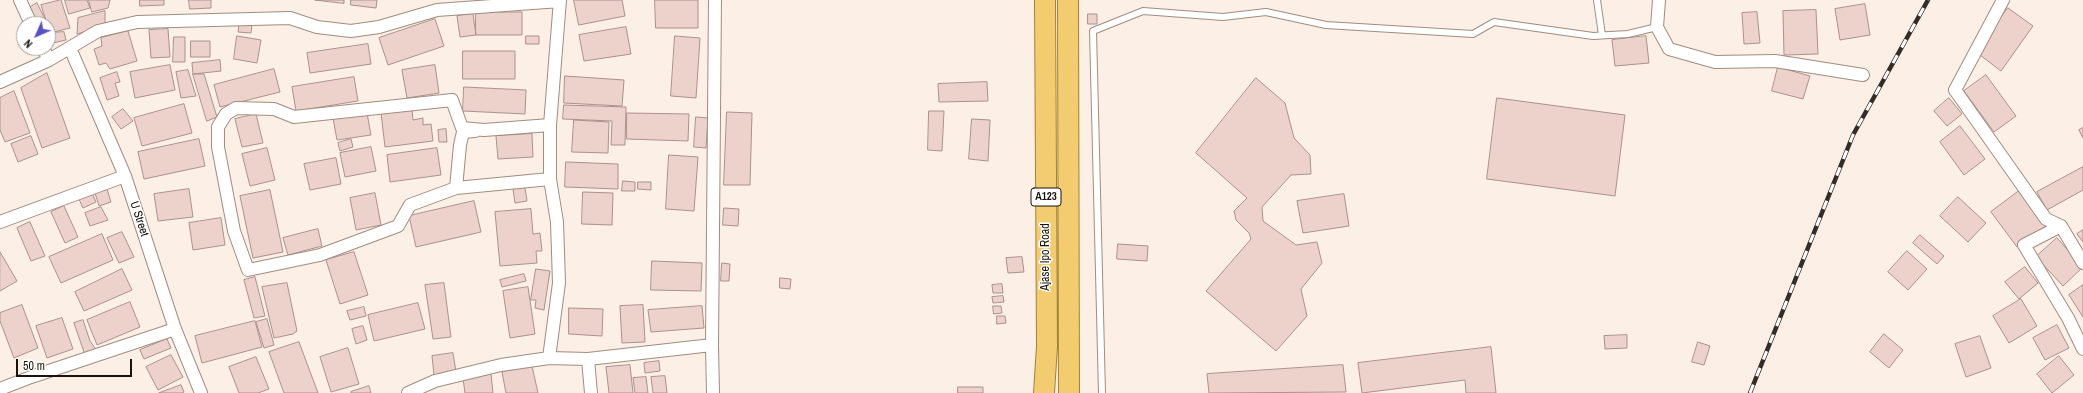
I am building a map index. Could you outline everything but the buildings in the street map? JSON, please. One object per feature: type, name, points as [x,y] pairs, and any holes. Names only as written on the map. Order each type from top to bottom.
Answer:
[{"type":"highway","name":"Ajase Ipo Road","points":[[1044,0],[1047,346],[1044,393]]},
{"type":"highway","name":"Ajase Ipo Road","points":[[1068,0],[1069,393]]},
{"type":"street","points":[[20,0],[27,16]]},
{"type":"street","points":[[0,82],[49,60],[98,31],[137,22],[290,18],[317,27],[351,31],[379,27],[437,10],[560,0],[550,124],[550,179],[557,222],[559,283],[549,358]]},
{"type":"street","points":[[713,393],[712,345],[715,0]]},
{"type":"street","points":[[1659,0],[1657,27],[1669,50],[1715,62],[1775,61],[1863,75]]},
{"type":"street","points":[[2003,0],[1955,90],[2046,219],[2061,226],[2083,263]]},
{"type":"street","name":"U Street","points":[[70,48],[125,176],[175,329],[201,393]]},
{"type":"street","points":[[47,56],[49,60]]},
{"type":"street","points":[[484,130],[462,128],[452,100],[294,117],[274,109],[236,108],[226,114],[218,127],[218,147],[234,231],[248,270],[320,255],[398,226],[410,205],[456,188],[550,179]]},
{"type":"street","points":[[456,188],[460,144],[463,132],[550,124]]},
{"type":"street","points":[[0,222],[125,176]]},
{"type":"street","points":[[2061,226],[2024,245],[2068,318],[2083,349]]},
{"type":"street","points":[[0,389],[31,377],[175,329]]},
{"type":"street","points":[[408,393],[435,381],[501,365],[549,358],[588,359],[712,345]]},
{"type":"street","points":[[588,359],[591,393]]},
{"type":"lane","points":[[1597,0],[1602,35]]},
{"type":"lane","points":[[1102,393],[1093,32],[1143,11],[1223,17],[1266,12],[1326,25],[1473,34],[1494,22],[1602,35],[1628,34],[1657,27]]},
{"type":"railway","points":[[1750,393],[1853,135],[1928,0]]}]
